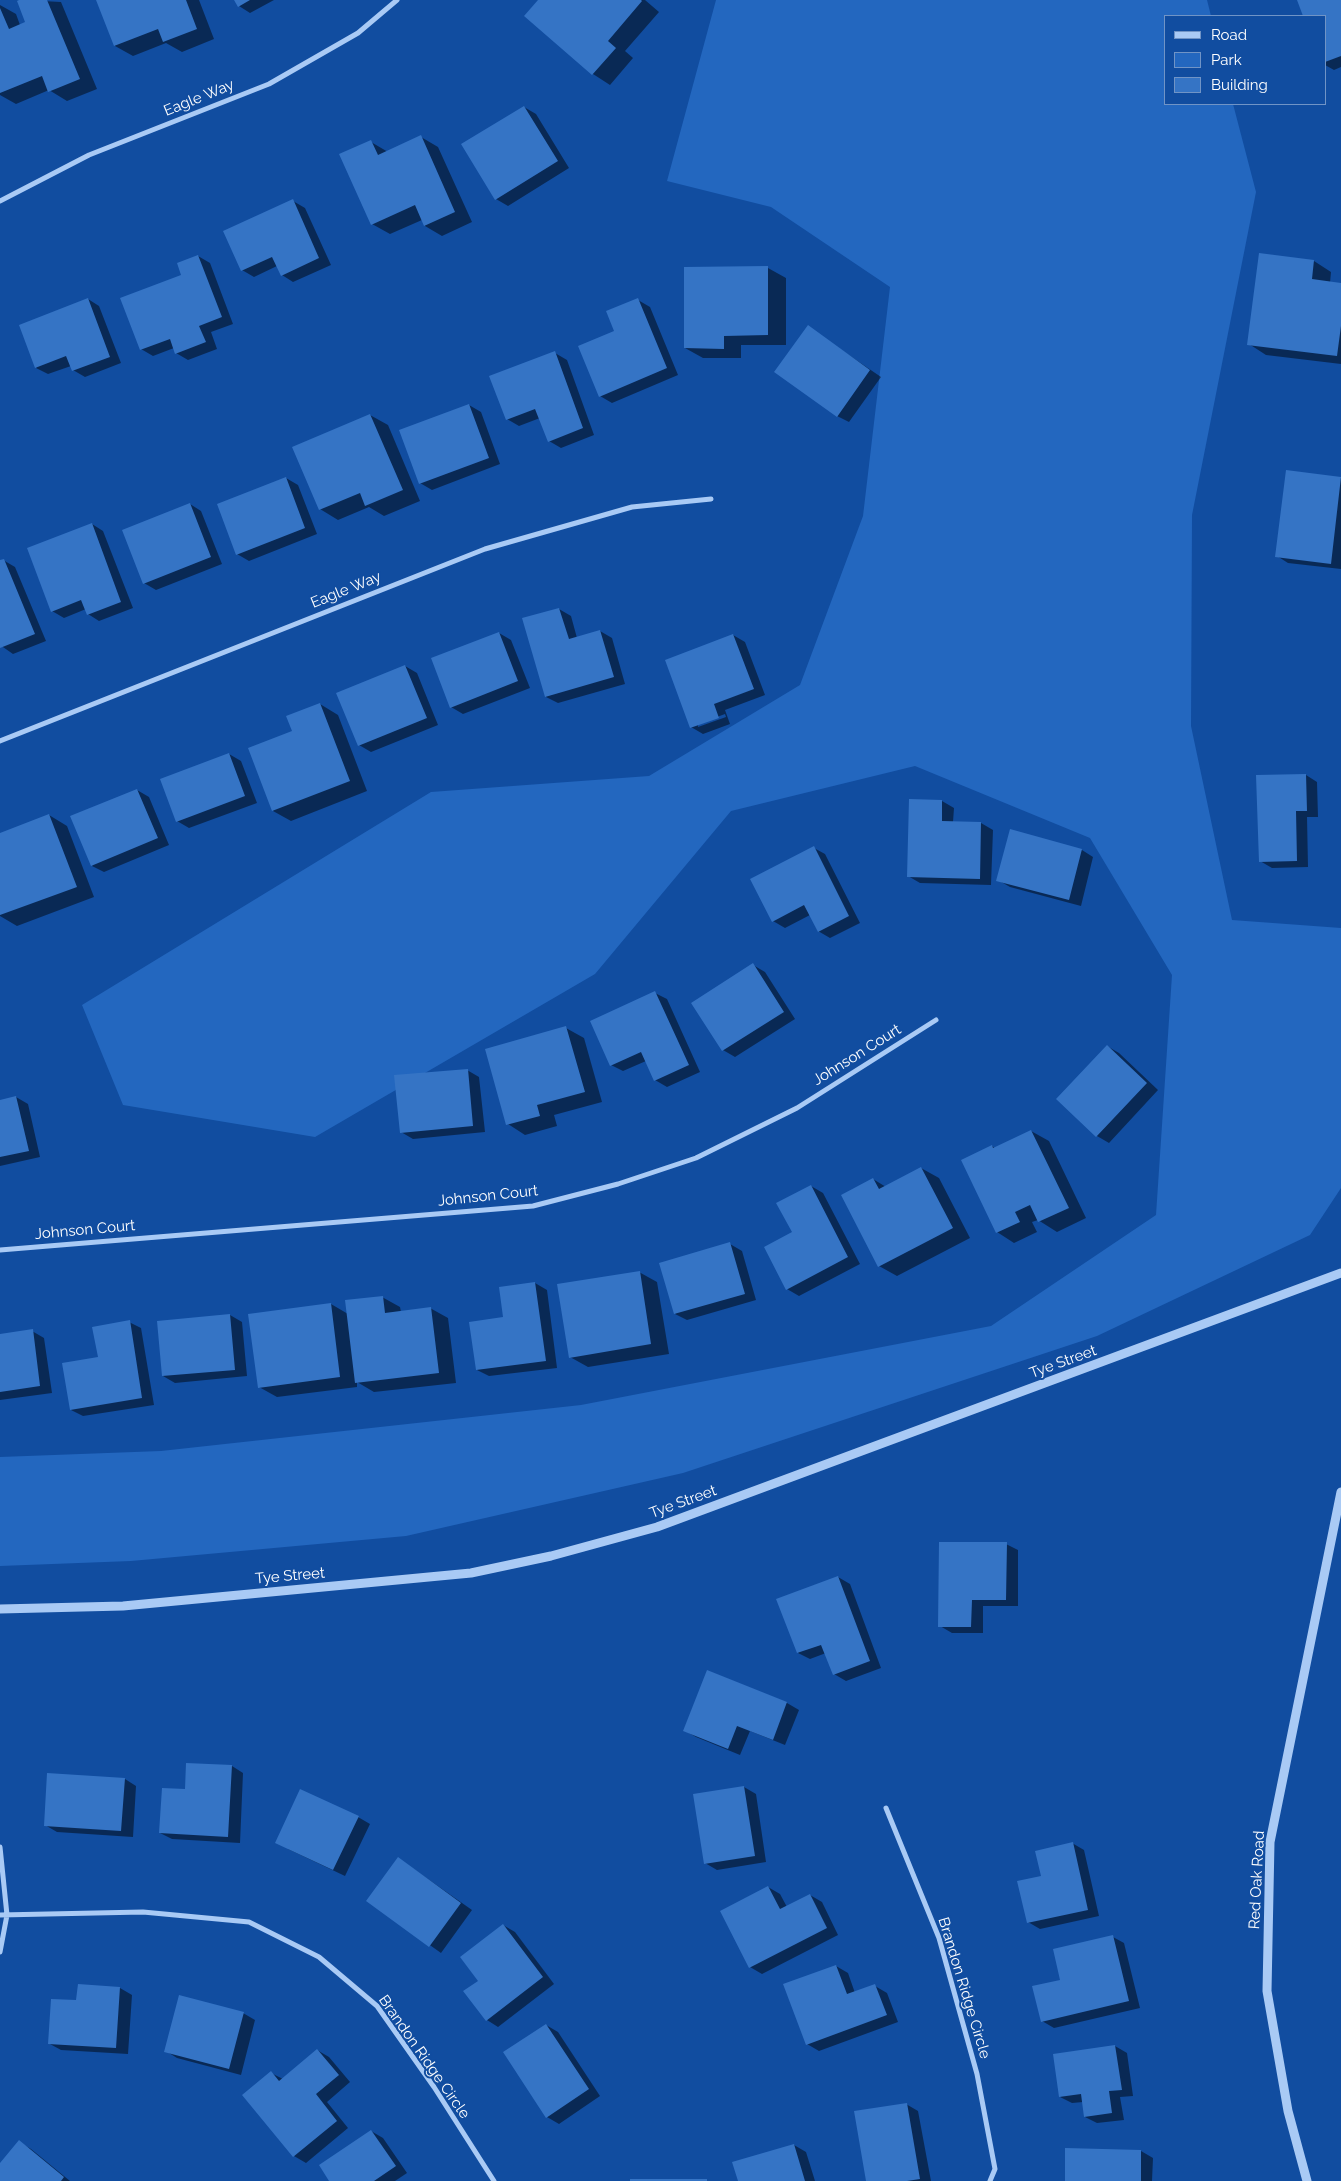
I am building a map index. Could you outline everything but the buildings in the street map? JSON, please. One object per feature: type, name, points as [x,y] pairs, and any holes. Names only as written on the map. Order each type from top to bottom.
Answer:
[{"type":"street","name":"Eagle Way","points":[[0,201],[89,155],[270,84],[358,33],[398,0]]},
{"type":"street","name":"Eagle Way","points":[[0,741],[485,549],[632,507],[711,499]]},
{"type":"street","name":"Johnson Court","points":[[0,1250],[533,1206],[618,1184],[696,1158],[797,1108],[936,1020]]},
{"type":"street","name":"Tye Street","points":[[0,1609],[123,1606],[471,1573],[551,1556],[657,1527],[1341,1273]]},
{"type":"street","name":"Red Oak Road","points":[[1307,2181],[1288,2111],[1266,1991],[1270,1842],[1341,1492]]},
{"type":"street","name":"Brandon Ridge Circle","points":[[886,1808],[939,1938],[977,2074],[995,2169],[990,2181]]},
{"type":"street","points":[[0,1848],[8,1915],[0,1952]]},
{"type":"street","name":"Brandon Ridge Circle","points":[[0,1915],[144,1912],[249,1922],[319,1957],[377,2006],[434,2087],[494,2181]]},
{"type":"green space","points":[[716,0],[1207,0],[1211,15],[1164,15],[1164,105],[1233,105],[1256,192],[1192,515],[1191,726],[1232,920],[1341,928],[1341,1188],[1310,1235],[1097,1336],[683,1473],[406,1536],[131,1561],[0,1566],[0,1457],[161,1451],[581,1405],[991,1326],[1156,1215],[1172,975],[1090,838],[915,766],[731,811],[595,974],[315,1137],[123,1105],[82,1005],[431,792],[649,776],[800,685],[863,516],[890,287],[771,207],[667,181]]}]
